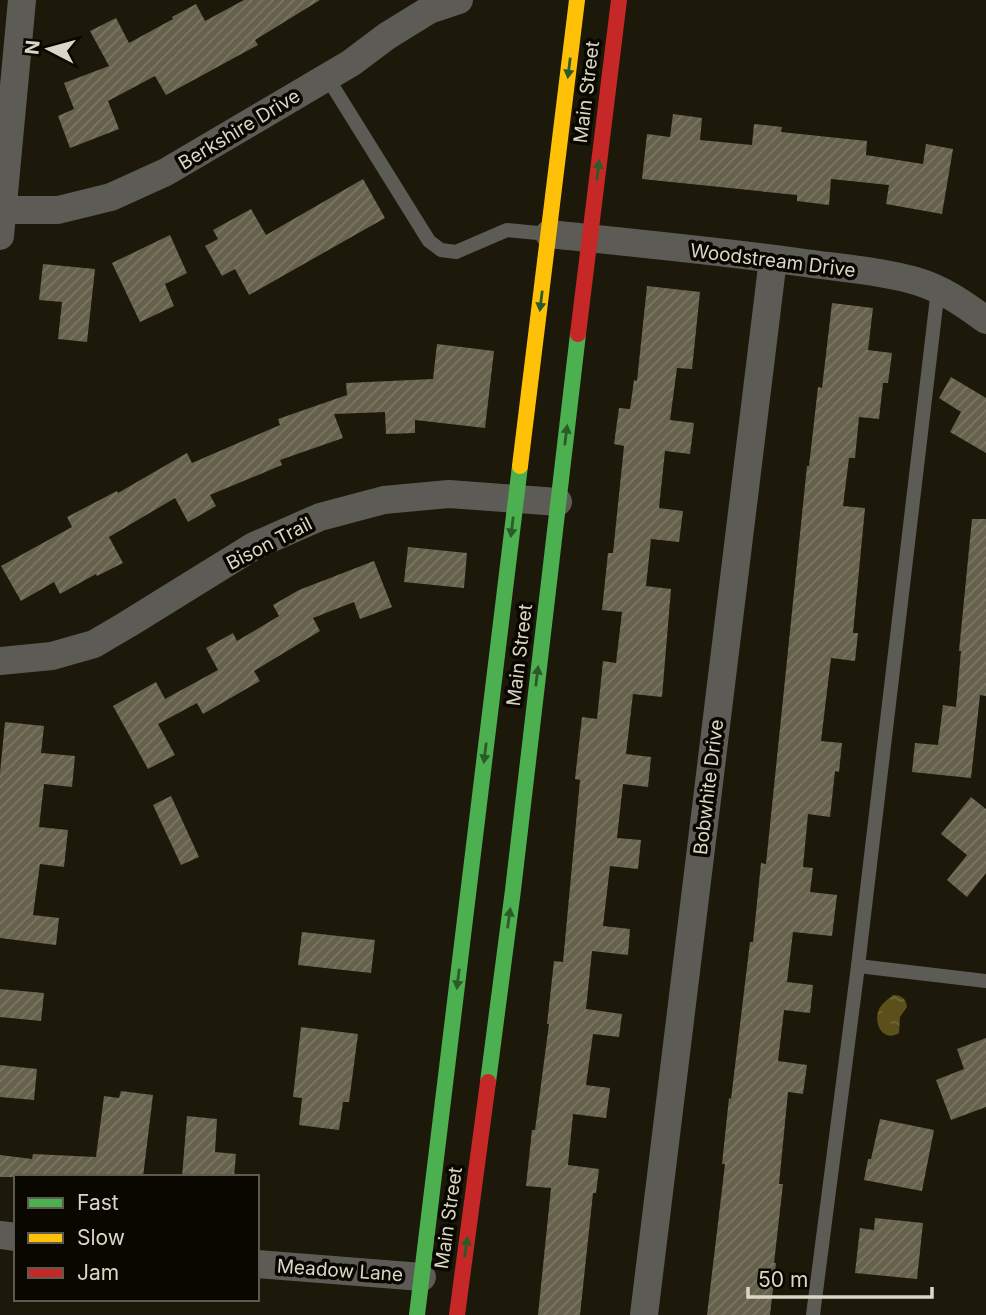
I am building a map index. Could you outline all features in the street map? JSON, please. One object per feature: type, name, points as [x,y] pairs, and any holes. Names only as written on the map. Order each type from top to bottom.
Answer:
[{"type":"main road","name":"Main Street","points":[[417,1315],[475,886],[516,499],[577,0]]},
{"type":"main road","name":"Main Street","points":[[457,1315],[507,889],[558,502],[619,0]]},
{"type":"street","points":[[1,223],[22,0]]},
{"type":"street","name":"Berkshire Drive","points":[[1,223],[111,197],[166,172],[327,77],[429,10],[459,0]]},
{"type":"street","name":"Woodstream Drive","points":[[549,234],[888,275],[938,289],[986,320]]},
{"type":"street","name":"Bobwhite Drive","points":[[643,1315],[773,259]]},
{"type":"street","name":"Bison Trail","points":[[0,661],[52,656],[94,644],[254,546],[320,517],[384,500],[449,494],[558,502]]},
{"type":"street","name":"Meadow Lane","points":[[259,1264],[422,1277]]},
{"type":"lane","points":[[327,77],[429,241],[441,250],[456,253],[507,230],[549,234]]},
{"type":"lane","points":[[813,1315],[859,966],[938,289]]},
{"type":"lane","points":[[859,966],[986,981]]},
{"type":"water","points":[[893,995],[903,998],[907,1007],[900,1017],[899,1033],[889,1036],[879,1028],[877,1018],[880,1007]]},
{"type":"building","points":[[244,0],[320,0],[255,40],[258,45],[166,95],[155,76],[108,101],[119,129],[70,148],[58,116],[74,109],[64,83],[109,66],[90,31],[116,18],[129,43],[196,4],[205,21]]},
{"type":"building","points":[[673,114],[702,118],[700,140],[752,145],[754,124],[782,127],[781,132],[867,141],[866,155],[923,164],[926,144],[953,149],[942,214],[886,204],[889,185],[831,179],[829,205],[797,201],[797,195],[642,179],[647,134],[670,137]]},
{"type":"building","points":[[363,179],[385,218],[249,295],[235,269],[222,276],[205,246],[218,239],[213,230],[251,209],[266,235]]},
{"type":"building","points":[[170,235],[187,273],[165,284],[174,306],[140,322],[112,263]]},
{"type":"building","points":[[43,264],[95,269],[87,342],[58,339],[62,302],[39,300]]},
{"type":"building","points":[[647,286],[700,292],[692,369],[677,368],[670,420],[694,423],[690,454],[665,451],[659,508],[683,511],[679,542],[651,539],[646,586],[671,589],[662,697],[633,694],[626,754],[651,757],[648,787],[623,784],[617,838],[641,840],[638,869],[610,866],[603,926],[630,929],[628,955],[592,951],[586,1009],[622,1014],[619,1037],[593,1034],[586,1085],[610,1088],[606,1118],[573,1114],[568,1165],[599,1169],[596,1193],[593,1193],[580,1315],[538,1315],[551,1188],[526,1186],[549,1024],[554,961],[563,962],[580,780],[575,779],[582,717],[597,719],[603,661],[616,663],[622,612],[602,610],[608,553],[613,553],[624,446],[614,444],[619,408],[630,409],[634,380],[637,381]]},
{"type":"building","points":[[832,303],[873,308],[868,350],[892,353],[888,383],[883,383],[879,419],[859,417],[855,458],[849,458],[843,506],[865,508],[853,633],[858,633],[855,661],[831,658],[821,741],[842,743],[839,772],[835,771],[830,817],[808,814],[803,867],[813,868],[810,892],[837,895],[832,936],[793,932],[787,982],[813,985],[810,1013],[784,1010],[778,1061],[807,1065],[803,1094],[788,1092],[779,1184],[783,1184],[770,1315],[707,1315],[725,1164],[722,1164],[729,1098],[731,1099],[750,942],[753,942],[761,863],[766,864],[807,466],[818,387],[822,388]]},
{"type":"building","points":[[437,344],[494,351],[485,428],[415,420],[415,433],[386,434],[385,412],[334,414],[343,438],[280,460],[282,465],[210,495],[216,506],[188,522],[175,498],[109,537],[123,563],[60,594],[54,582],[21,601],[1,566],[72,527],[67,517],[117,491],[118,493],[187,453],[192,463],[280,425],[278,419],[347,395],[346,383],[433,379]]},
{"type":"building","points":[[951,377],[986,398],[986,453],[950,432],[961,412],[939,398]]},
{"type":"building","points":[[972,519],[986,519],[986,696],[980,695],[971,778],[912,772],[915,743],[938,745],[943,705],[956,707]]},
{"type":"building","points":[[408,547],[467,553],[464,588],[404,582]]},
{"type":"building","points":[[374,561],[392,607],[360,619],[354,602],[313,618],[320,631],[254,671],[260,681],[203,714],[197,703],[158,724],[175,755],[148,769],[113,706],[156,682],[165,699],[218,670],[206,648],[233,633],[237,641],[279,616],[273,605],[299,590]]},
{"type":"building","points":[[5,722],[44,726],[41,753],[75,756],[72,787],[44,784],[39,827],[68,830],[64,867],[40,864],[33,915],[59,918],[56,945],[0,938],[0,773]]},
{"type":"building","points":[[171,796],[199,857],[181,865],[153,805]]},
{"type":"building","points":[[971,797],[986,809],[986,873],[967,897],[947,880],[967,855],[941,834]]},
{"type":"building","points":[[302,932],[375,940],[371,973],[298,965]]},
{"type":"building","points":[[0,989],[44,993],[41,1021],[0,1017]]},
{"type":"building","points":[[301,1027],[358,1034],[349,1102],[343,1102],[339,1130],[299,1125],[302,1098],[293,1097]]},
{"type":"building","points":[[986,1038],[986,1107],[951,1120],[936,1080],[964,1069],[957,1049]]},
{"type":"building","points":[[0,1065],[37,1069],[34,1100],[0,1097]]},
{"type":"building","points":[[121,1091],[153,1095],[143,1175],[0,1177],[0,1155],[32,1159],[33,1154],[96,1157],[104,1096],[119,1098]]},
{"type":"building","points":[[187,1116],[217,1119],[215,1152],[236,1154],[234,1175],[182,1175]]},
{"type":"building","points":[[880,1119],[934,1130],[922,1191],[864,1180]]},
{"type":"building","points":[[875,1218],[923,1223],[917,1279],[855,1273],[860,1228],[874,1230]]},
{"type":"traffic: fast","points":[[488,1082],[578,334]]},
{"type":"traffic: fast","points":[[417,1315],[520,466]]},
{"type":"traffic: slow","points":[[520,466],[577,0]]},
{"type":"traffic: jam","points":[[578,334],[619,0]]},
{"type":"traffic: jam","points":[[457,1315],[488,1082]]}]
